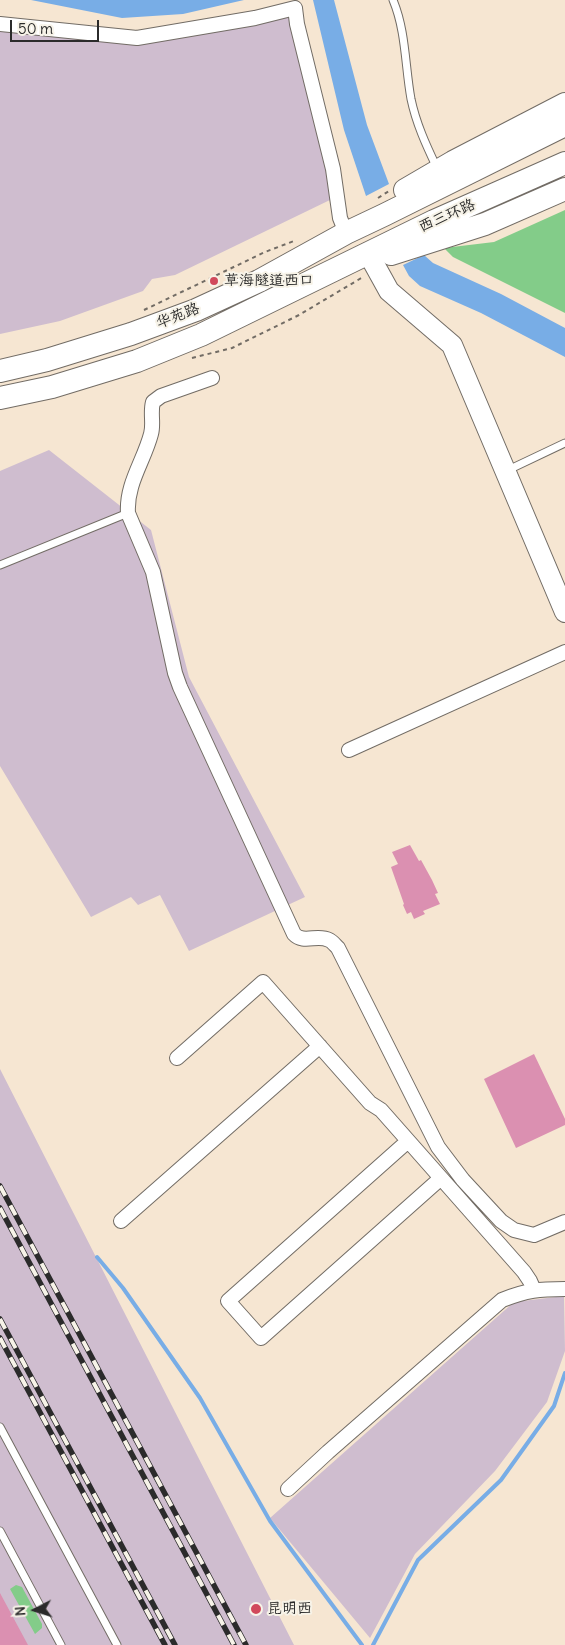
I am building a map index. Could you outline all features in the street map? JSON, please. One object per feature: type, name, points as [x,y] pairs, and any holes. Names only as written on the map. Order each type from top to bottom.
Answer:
[{"type":"main road","points":[[346,233],[379,205],[438,170],[565,104]]},
{"type":"main road","name":"西三环路","points":[[346,233],[565,125]]},
{"type":"main road","name":"西三环路","points":[[369,256],[434,221],[565,163]]},
{"type":"main road","points":[[369,256],[402,252],[441,237],[484,224],[565,189]]},
{"type":"main road","name":"华苑路","points":[[0,371],[47,360],[131,334],[196,310],[259,281],[346,233]]},
{"type":"main road","name":"华苑路","points":[[0,398],[52,387],[137,361],[200,334],[330,271],[369,256]]},
{"type":"street","points":[[0,24],[137,38],[255,18],[296,4],[300,34],[333,169],[340,218],[346,233]]},
{"type":"street","points":[[369,256],[389,292],[452,345],[565,612]]},
{"type":"street","points":[[212,378],[161,396],[153,402],[152,432],[130,490],[128,513],[153,572],[180,687],[294,934],[297,938],[302,939],[326,938],[331,940],[338,948],[438,1147],[463,1180],[502,1221],[514,1230],[534,1235],[565,1222]]},
{"type":"street","points":[[349,750],[565,652]]},
{"type":"street","points":[[177,1058],[263,982],[370,1103],[381,1110],[524,1272],[534,1290]]},
{"type":"street","points":[[121,1222],[320,1046]]},
{"type":"street","points":[[408,1141],[228,1300],[261,1338],[441,1178]]},
{"type":"street","points":[[288,1489],[502,1300],[522,1292],[565,1289]]},
{"type":"lane","points":[[393,0],[400,16],[411,100],[422,136],[438,170]]},
{"type":"lane","points":[[506,471],[565,443]]},
{"type":"lane","points":[[0,565],[128,513]]},
{"type":"lane","points":[[0,1427],[117,1645]]},
{"type":"lane","points":[[0,1531],[61,1645]]},
{"type":"path","points":[[375,199],[391,190]]},
{"type":"path","points":[[144,310],[265,252],[296,240]]},
{"type":"shaded area","points":[[285,11],[297,28],[332,199],[175,275],[152,279],[143,291],[60,321],[0,334],[0,24],[132,37]]},
{"type":"shaded area","points":[[49,450],[151,530],[189,677],[305,897],[189,951],[160,895],[138,905],[131,897],[91,917],[0,766],[0,471]]},
{"type":"shaded area","points":[[0,1069],[294,1645],[0,1645]]},
{"type":"shaded area","points":[[564,1296],[565,1351],[547,1402],[495,1471],[415,1554],[370,1638],[270,1518],[514,1302]]},
{"type":"green space","points":[[565,210],[565,313],[453,257],[444,248],[494,242]]},
{"type":"green space","points":[[16,1585],[22,1587],[42,1624],[42,1628],[35,1634],[10,1589]]},
{"type":"water","points":[[31,0],[244,0],[183,14],[122,18]]},
{"type":"water","points":[[313,0],[334,0],[367,125],[389,184],[366,196],[344,130]]},
{"type":"water","points":[[424,255],[433,263],[501,294],[565,328],[565,357],[481,313],[420,286],[409,276],[403,265]]},
{"type":"building","points":[[410,845],[432,880],[438,893],[435,894],[440,904],[423,911],[425,914],[414,919],[411,912],[407,914],[403,905],[391,867],[398,864],[392,852]]},
{"type":"building","points":[[534,1054],[565,1119],[565,1125],[516,1148],[484,1079]]},
{"type":"building","points":[[0,1593],[28,1645],[0,1645]]},
{"type":"waterway","points":[[97,1257],[123,1288],[200,1398],[270,1521],[362,1645]]},
{"type":"waterway","points":[[373,1645],[418,1560],[501,1480],[554,1406],[565,1373]]},
{"type":"railway","points":[[0,1186],[246,1645]]},
{"type":"railway","points":[[0,1208],[234,1645]]},
{"type":"railway","points":[[0,1319],[175,1645]]},
{"type":"railway","points":[[0,1338],[165,1645]]},
{"type":"place","name":"草海隧道西口","points":[[214,281]]},
{"type":"place","name":"昆明西","points":[[256,1609]]}]
